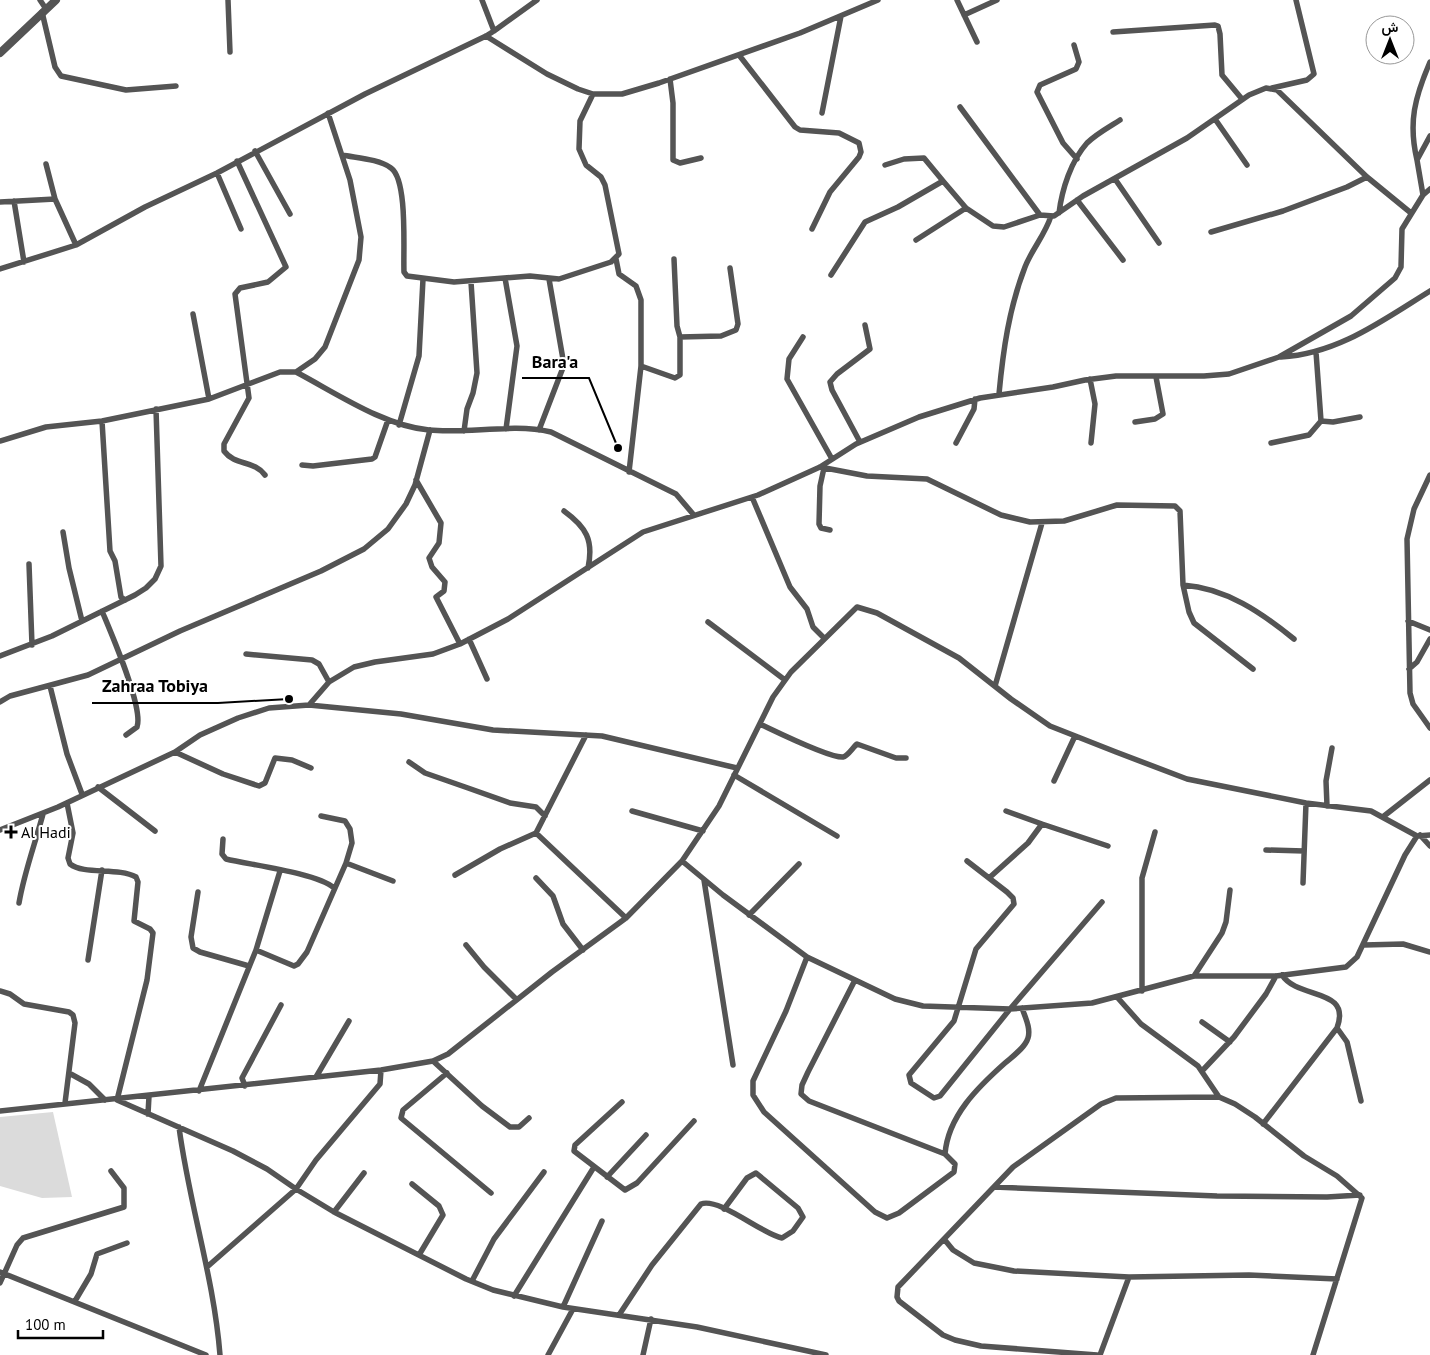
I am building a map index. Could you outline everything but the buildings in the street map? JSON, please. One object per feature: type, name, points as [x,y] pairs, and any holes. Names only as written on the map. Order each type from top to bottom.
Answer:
[{"type":"street","points":[[40,0],[44,10],[55,67],[61,76],[126,90],[176,86]]},
{"type":"street","points":[[0,53],[56,0]]},
{"type":"street","points":[[228,0],[230,52]]},
{"type":"street","points":[[482,0],[494,32]]},
{"type":"street","points":[[0,269],[76,245],[144,207],[217,173],[328,113],[494,32],[537,0]]},
{"type":"street","points":[[486,36],[547,74],[593,94],[622,94],[739,55],[878,0]]},
{"type":"street","points":[[957,0],[977,42]]},
{"type":"street","points":[[964,15],[997,0]]},
{"type":"street","points":[[885,165],[904,159],[924,158],[966,208],[986,223],[998,227],[1040,215],[1051,216],[1172,147],[1242,99],[1257,91],[1307,80],[1314,74],[1296,0]]},
{"type":"street","points":[[822,113],[841,16]]},
{"type":"street","points":[[1112,32],[1218,26],[1222,74],[1242,99]]},
{"type":"street","points":[[1074,44],[1078,62],[1076,69],[1040,85],[1037,92],[1063,143],[1077,159]]},
{"type":"street","points":[[739,55],[795,128],[839,133],[855,139],[859,143],[861,152],[859,157],[830,192],[812,229]]},
{"type":"street","points":[[1423,195],[1412,132],[1415,97],[1430,62]]},
{"type":"street","points":[[670,79],[673,103],[673,160],[680,163],[701,158]]},
{"type":"street","points":[[1272,88],[1367,177],[1411,213]]},
{"type":"street","points":[[593,94],[580,121],[579,149],[586,165],[601,178],[605,185],[619,254],[616,260],[621,277],[633,282],[640,294],[641,366],[629,472]]},
{"type":"street","points":[[960,107],[1015,178],[1040,215]]},
{"type":"street","points":[[296,372],[316,359],[325,347],[359,260],[361,237],[350,180],[328,113]]},
{"type":"street","points":[[1215,118],[1247,165]]},
{"type":"street","points":[[1058,213],[1064,189],[1077,159],[1093,137],[1120,120]]},
{"type":"street","points":[[1417,160],[1430,136]]},
{"type":"street","points":[[255,151],[290,214]]},
{"type":"street","points":[[342,155],[387,166],[395,172],[400,184],[404,233],[404,272],[407,276],[423,280],[471,282],[530,276],[564,279],[616,260]]},
{"type":"street","points":[[237,161],[286,267],[268,282],[240,288],[235,292],[249,398],[224,444],[224,452],[233,460],[256,466],[265,475]]},
{"type":"street","points":[[46,164],[55,199],[76,245]]},
{"type":"street","points":[[217,173],[241,229]]},
{"type":"street","points":[[1210,232],[1283,211],[1360,182],[1367,177]]},
{"type":"street","points":[[1115,179],[1159,243]]},
{"type":"street","points":[[831,275],[865,222],[898,207],[943,181]]},
{"type":"street","points":[[309,705],[329,682],[354,668],[375,662],[433,654],[460,644],[508,619],[642,532],[752,496],[822,467],[860,442],[912,419],[975,399],[999,394],[1116,376],[1156,377],[1229,374],[1279,357],[1339,324],[1395,278],[1401,267],[1400,235],[1411,213],[1423,195],[1430,189]]},
{"type":"street","points":[[0,202],[55,199]]},
{"type":"street","points":[[1077,200],[1123,260]]},
{"type":"street","points":[[14,201],[24,262]]},
{"type":"street","points":[[916,240],[966,208]]},
{"type":"street","points":[[999,394],[1007,333],[1016,293],[1028,261],[1040,243],[1051,216]]},
{"type":"street","points":[[641,366],[678,378],[681,359],[680,337],[677,326],[674,259]]},
{"type":"street","points":[[680,337],[721,336],[736,330],[738,324],[730,268]]},
{"type":"street","points":[[505,278],[517,346],[506,430]]},
{"type":"street","points":[[539,430],[564,365],[549,278]]},
{"type":"street","points":[[399,424],[419,356],[423,280]]},
{"type":"street","points":[[464,431],[466,409],[477,372],[471,282]]},
{"type":"street","points":[[1279,357],[1328,349],[1360,333],[1430,291]]},
{"type":"street","points":[[193,314],[209,399]]},
{"type":"street","points":[[860,442],[832,390],[830,382],[836,374],[870,349],[865,325]]},
{"type":"street","points":[[803,337],[789,359],[787,379],[832,459]]},
{"type":"street","points":[[1271,444],[1309,435],[1322,421],[1316,352]]},
{"type":"street","points":[[0,441],[46,427],[102,421],[209,399],[280,372],[296,372],[399,424],[430,430],[539,430],[551,432],[676,494],[693,514]]},
{"type":"street","points":[[1135,422],[1155,419],[1163,414],[1156,377]]},
{"type":"street","points":[[1090,379],[1094,404],[1090,443]]},
{"type":"street","points":[[956,443],[971,415],[975,399]]},
{"type":"street","points":[[0,656],[32,645],[125,600],[146,588],[158,576],[161,566],[156,409]]},
{"type":"street","points":[[1322,421],[1333,422],[1360,417]]},
{"type":"street","points":[[302,465],[313,466],[372,459],[376,454],[388,420]]},
{"type":"street","points":[[102,421],[110,551],[115,561],[121,597],[125,600]]},
{"type":"street","points":[[0,702],[10,696],[88,675],[364,550],[377,540],[398,516],[416,480],[430,430]]},
{"type":"street","points":[[822,467],[872,476],[928,479],[1001,515],[1042,523],[1064,521],[1111,505],[1174,506],[1180,511],[1183,585],[1189,612],[1194,624],[1253,669]]},
{"type":"street","points":[[822,467],[819,524],[821,528],[830,530]]},
{"type":"street","points":[[1430,475],[1409,525],[1406,567],[1409,669],[1413,704],[1430,728]]},
{"type":"street","points":[[416,480],[441,523],[439,543],[429,558],[432,567],[445,582],[444,591],[436,598],[460,644]]},
{"type":"street","points":[[752,496],[790,587],[807,609],[813,627],[824,638]]},
{"type":"street","points":[[564,511],[586,529],[590,554],[588,568]]},
{"type":"street","points":[[995,686],[1042,523]]},
{"type":"street","points":[[63,532],[69,568],[82,621]]},
{"type":"street","points":[[29,564],[32,645]]},
{"type":"street","points":[[1183,585],[1225,595],[1247,605],[1263,614],[1294,639]]},
{"type":"street","points":[[0,1111],[66,1103],[117,1100],[381,1070],[433,1061],[448,1054],[516,999],[626,918],[682,861],[703,830],[734,775],[773,697],[784,680],[857,607],[865,608],[959,658],[1050,726],[1188,779],[1306,803],[1371,811],[1384,816],[1418,836],[1430,846]]},
{"type":"street","points":[[102,611],[121,659],[139,719],[135,730],[126,735]]},
{"type":"street","points":[[1408,621],[1430,630]]},
{"type":"street","points":[[708,622],[784,680]]},
{"type":"street","points":[[469,639],[487,679]]},
{"type":"street","points":[[1409,669],[1417,662],[1430,639]]},
{"type":"street","points":[[246,654],[312,660],[319,664],[329,682]]},
{"type":"street","points":[[50,686],[67,754],[82,794]]},
{"type":"street","points":[[0,830],[67,803],[82,794],[175,752],[200,736],[238,718],[269,708],[309,705],[401,714],[493,730],[586,734],[646,745],[737,768]]},
{"type":"street","points":[[760,724],[811,747],[840,756],[846,756],[857,744],[896,758],[906,758]]},
{"type":"street","points":[[455,875],[500,849],[536,833],[586,734]]},
{"type":"street","points":[[1054,782],[1075,736]]},
{"type":"street","points":[[1327,806],[1326,781],[1332,748]]},
{"type":"street","points":[[175,752],[223,774],[259,786],[265,783],[275,758],[292,760],[311,768]]},
{"type":"street","points":[[409,762],[425,773],[510,803],[536,807],[545,816]]},
{"type":"street","points":[[734,775],[837,836]]},
{"type":"street","points":[[1384,816],[1430,780]]},
{"type":"street","points":[[98,787],[155,831]]},
{"type":"street","points":[[67,803],[73,833],[68,858],[70,864],[75,867],[127,873],[137,878],[134,921],[150,929],[153,936],[147,980],[117,1100]]},
{"type":"street","points":[[1303,883],[1306,803]]},
{"type":"street","points":[[632,811],[703,830]]},
{"type":"street","points":[[1006,811],[1108,846]]},
{"type":"street","points":[[18,904],[22,882],[31,859],[43,814]]},
{"type":"street","points":[[256,950],[292,966],[298,964],[307,952],[346,863],[352,842],[349,826],[345,821],[321,816]]},
{"type":"street","points":[[989,878],[1028,843],[1042,824]]},
{"type":"street","points":[[1142,991],[1142,878],[1155,832]]},
{"type":"street","points":[[536,833],[626,918]]},
{"type":"street","points":[[1418,836],[1430,835]]},
{"type":"street","points":[[682,861],[749,915],[806,957],[908,1004],[957,1008],[1010,1009],[1092,1003],[1194,976],[1279,975],[1346,966],[1357,957],[1364,945],[1405,855],[1418,836]]},
{"type":"street","points":[[223,839],[222,854],[226,859],[324,882],[334,888]]},
{"type":"street","points":[[1266,850],[1304,851]]},
{"type":"street","points":[[967,861],[1008,892],[1013,898],[1014,904],[976,949],[954,1021],[908,1077],[911,1083],[934,1098],[940,1096],[1010,1009],[1102,902]]},
{"type":"street","points":[[346,863],[392,881]]},
{"type":"street","points":[[749,915],[800,864]]},
{"type":"street","points":[[88,960],[102,870]]},
{"type":"street","points":[[199,1091],[256,950],[280,872]]},
{"type":"street","points":[[536,878],[553,896],[563,924],[583,950]]},
{"type":"street","points":[[704,880],[733,1065]]},
{"type":"street","points":[[1194,976],[1222,933],[1226,922],[1230,890]]},
{"type":"street","points":[[198,892],[191,937],[193,948],[200,952],[249,966]]},
{"type":"street","points":[[1364,945],[1403,944],[1430,952]]},
{"type":"street","points":[[466,945],[484,967],[516,999]]},
{"type":"street","points":[[806,957],[786,1011],[752,1080],[752,1090],[756,1102],[764,1112],[802,1147],[884,1217],[893,1217],[954,1172],[955,1164],[945,1154],[818,1104],[806,1099],[801,1094],[802,1085],[808,1072],[855,980]]},
{"type":"street","points":[[1263,1124],[1337,1028],[1340,1018],[1339,1009],[1334,1001],[1291,986],[1279,975]]},
{"type":"street","points":[[1202,1071],[1230,1042],[1279,975]]},
{"type":"street","points":[[0,991],[10,994],[24,1004],[72,1014],[75,1023],[66,1103]]},
{"type":"street","points":[[1117,997],[1141,1024],[1202,1071],[1219,1098]]},
{"type":"street","points":[[245,1086],[242,1078],[281,1005]]},
{"type":"street","points":[[945,1154],[955,1121],[963,1106],[994,1073],[1025,1045],[1029,1030],[1022,1008]]},
{"type":"street","points":[[316,1077],[349,1021]]},
{"type":"street","points":[[1202,1022],[1230,1042]]},
{"type":"street","points":[[1337,1028],[1346,1042],[1361,1101]]},
{"type":"street","points":[[433,1061],[510,1127],[519,1126],[529,1118]]},
{"type":"street","points":[[207,1267],[296,1190],[316,1160],[380,1084],[381,1070]]},
{"type":"street","points":[[69,1072],[89,1084],[105,1100]]},
{"type":"street","points":[[447,1074],[403,1110],[401,1118],[491,1194]]},
{"type":"street","points":[[148,1114],[149,1096]]},
{"type":"street","points":[[1129,1277],[1099,1355],[981,1346],[955,1340],[932,1327],[899,1301],[896,1293],[903,1280],[1013,1167],[1034,1150],[1108,1100],[1124,1098],[1148,1100],[1219,1098],[1235,1104],[1360,1194],[1362,1198],[1361,1207],[1313,1355]]},
{"type":"street","points":[[117,1100],[242,1155],[334,1212],[472,1281],[514,1296],[572,1309],[651,1320],[754,1338],[826,1355]]},
{"type":"street","points":[[622,1102],[574,1148],[576,1155],[624,1190],[631,1188],[694,1121]]},
{"type":"street","points":[[179,1127],[184,1164],[217,1318],[220,1355]]},
{"type":"street","points":[[607,1177],[646,1135]]},
{"type":"street","points":[[514,1296],[594,1167]]},
{"type":"street","points":[[0,1283],[2,1273],[23,1238],[124,1208],[124,1188],[111,1171]]},
{"type":"street","points":[[472,1281],[494,1240],[544,1172]]},
{"type":"street","points":[[334,1212],[364,1173]]},
{"type":"street","points":[[619,1315],[652,1265],[699,1206],[707,1203],[724,1209],[782,1238],[793,1231],[803,1217],[798,1208],[756,1173],[747,1178],[724,1209]]},
{"type":"street","points":[[412,1184],[439,1206],[443,1215],[419,1255]]},
{"type":"street","points":[[994,1187],[1217,1196],[1327,1197],[1360,1194]]},
{"type":"street","points":[[563,1307],[602,1221]]},
{"type":"street","points":[[944,1239],[953,1250],[965,1259],[990,1268],[1129,1277],[1250,1275],[1337,1279]]},
{"type":"street","points":[[75,1302],[93,1269],[98,1254],[126,1243]]},
{"type":"street","points":[[2,1273],[206,1355]]},
{"type":"street","points":[[548,1355],[572,1309]]},
{"type":"street","points":[[643,1355],[651,1320]]},
{"type":"shaded area","points":[[53,1112],[72,1197],[42,1198],[0,1186],[0,1117]]},
{"type":"place","name":"Bara'a","points":[[618,448]]},
{"type":"place","name":"Zahraa Tobiya","points":[[289,699]]},
{"type":"place","name":"Al Hadi","points":[[11,832]]}]
